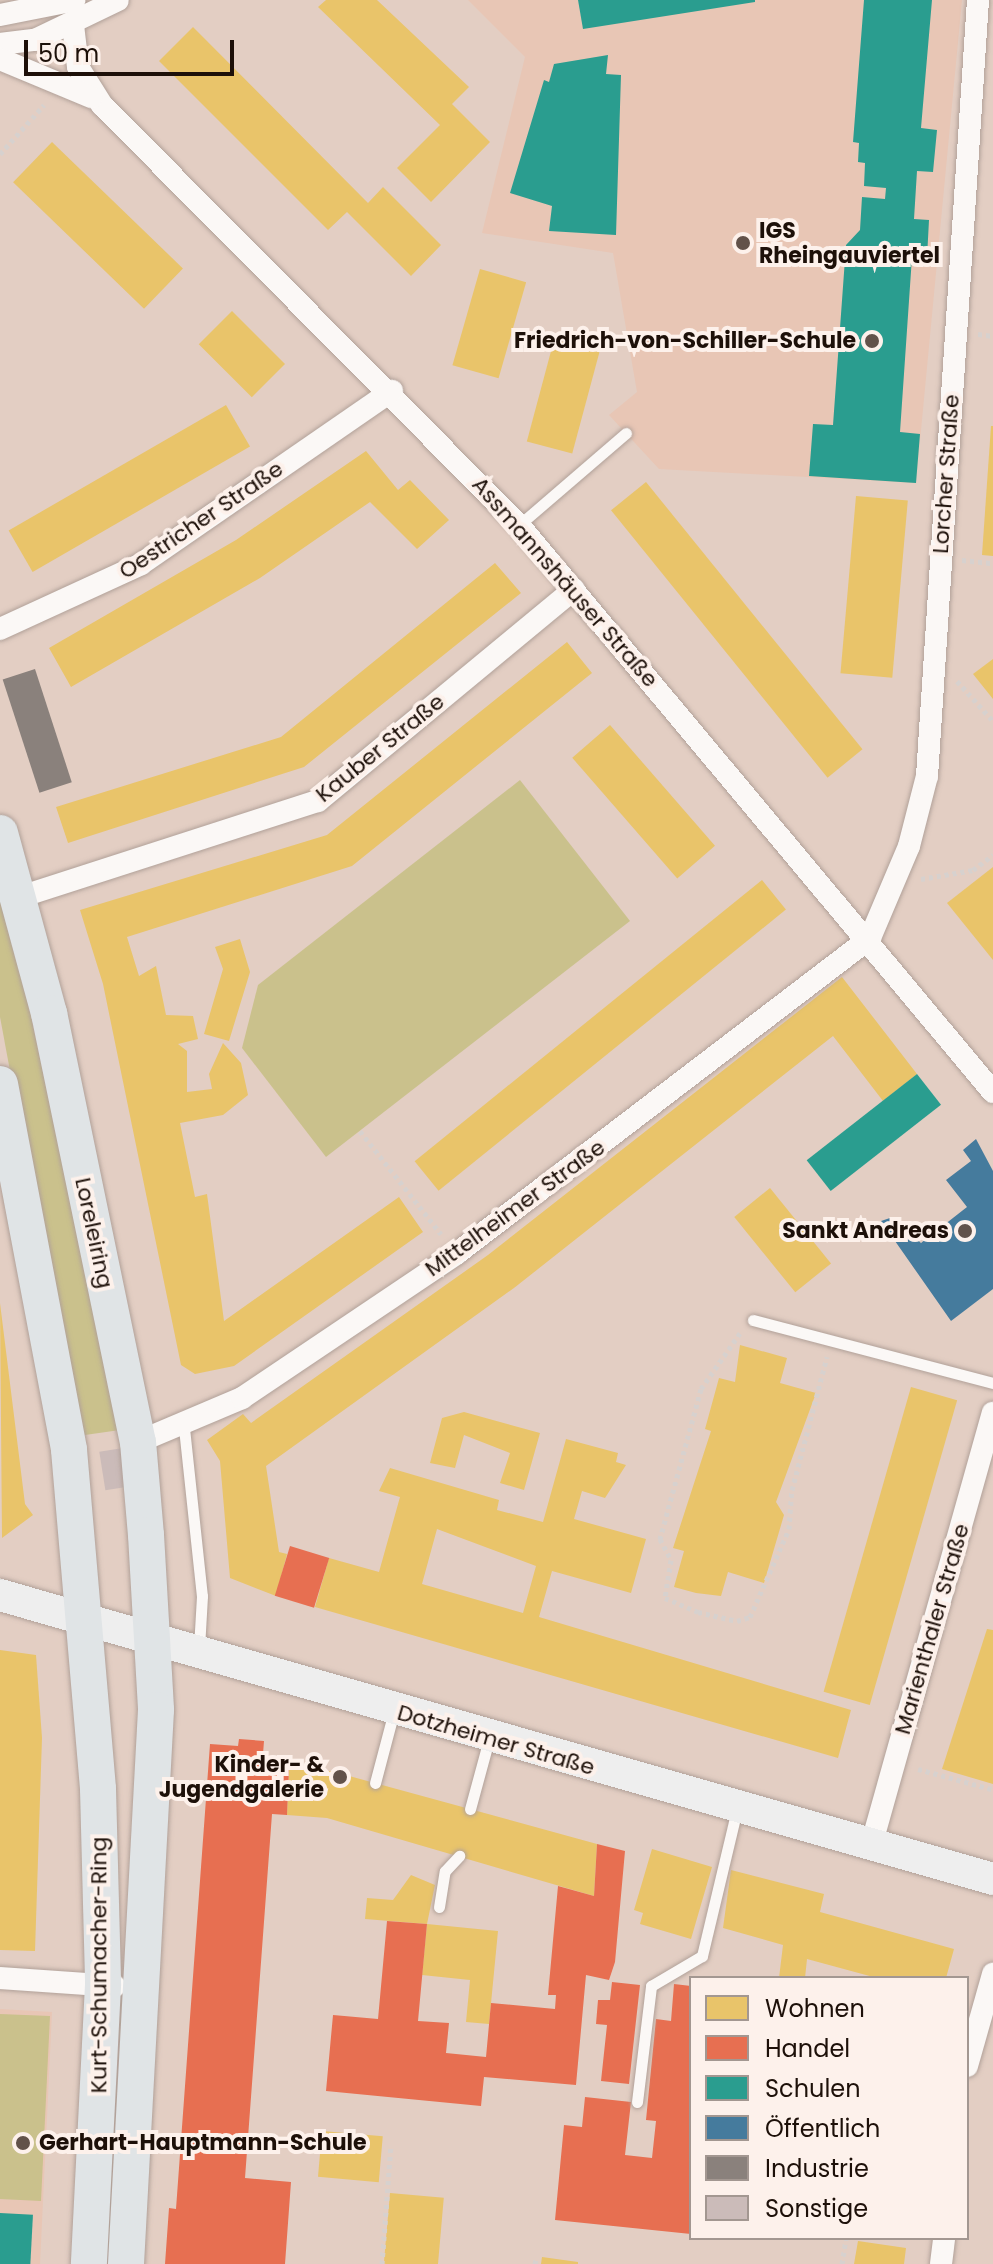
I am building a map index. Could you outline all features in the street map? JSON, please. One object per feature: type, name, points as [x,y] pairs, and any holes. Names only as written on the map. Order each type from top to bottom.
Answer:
[{"type":"main road","name":"Loreleiring","points":[[0,833],[20,897],[138,1442],[154,1639]]},
{"type":"main road","points":[[0,1084],[58,1370],[81,1619]]},
{"type":"main road","name":"Dotzheimer Straße","points":[[0,1595],[489,1738],[993,1879]]},
{"type":"main road","name":"Kurt-Schumacher-Ring","points":[[81,1619],[102,1852],[103,1985],[89,2264]]},
{"type":"main road","name":"Kurt-Schumacher-Ring","points":[[126,2264],[141,1987],[154,1639]]},
{"type":"street","points":[[0,15],[75,0]]},
{"type":"street","points":[[0,44],[73,25],[118,0]]},
{"type":"street","name":"Lorcher Straße","points":[[870,938],[896,880],[927,776],[978,0]]},
{"type":"street","name":"Assmannshäuser Straße","points":[[73,25],[78,67],[102,105]]},
{"type":"street","name":"Assmannshäuser Straße","points":[[0,59],[66,82],[102,105],[392,391],[519,525],[574,589],[870,938],[993,1092]]},
{"type":"street","name":"Oestricher Straße","points":[[0,629],[141,564],[392,391]]},
{"type":"street","name":"Kauber Straße","points":[[20,897],[318,801],[574,589]]},
{"type":"street","name":"Mittelheimer Straße","points":[[138,1442],[184,1428],[242,1398],[456,1254],[870,938]]},
{"type":"street","name":"Marienthaler Straße","points":[[871,1846],[993,1413]]},
{"type":"street","points":[[969,2059],[993,1974]]},
{"type":"street","points":[[0,1978],[141,1987]]},
{"type":"street","points":[[941,2264],[944,2240]]},
{"type":"lane","points":[[519,525],[626,433]]},
{"type":"lane","points":[[753,1320],[993,1383]]},
{"type":"lane","points":[[184,1428],[202,1596],[198,1652]]},
{"type":"lane","points":[[375,1783],[395,1710]]},
{"type":"lane","points":[[470,1809],[489,1738]]},
{"type":"lane","points":[[637,2102],[651,1986],[702,1956],[737,1808]]},
{"type":"lane","points":[[439,1907],[445,1871],[459,1856]]},
{"type":"path","points":[[0,154],[44,105]]},
{"type":"path","points":[[933,679],[961,681],[993,721]]},
{"type":"path","points":[[896,880],[941,879],[993,855]]},
{"type":"path","points":[[360,1131],[456,1254]]},
{"type":"path","points":[[753,1320],[701,1389],[668,1498],[660,1539],[671,1560],[665,1598],[698,1612],[737,1621],[750,1617],[789,1529],[792,1490],[832,1340]]},
{"type":"path","points":[[895,1762],[991,1789]]},
{"type":"path","points":[[382,2264],[391,2145]]},
{"type":"path","points":[[842,2264],[846,2240]]},
{"type":"shaded area","name":"IGS Rheingauviertel","points":[[468,0],[962,0],[916,483],[659,469],[609,415],[637,392],[613,253],[482,233],[525,57]]},
{"type":"shaded area","points":[[520,780],[630,921],[326,1157],[242,1048],[258,985]]},
{"type":"shaded area","points":[[0,881],[120,1430],[78,1436],[0,1017]]},
{"type":"shaded area","name":"Gerhart-Hauptmann-Schule","points":[[0,2009],[52,2012],[40,2264],[0,2264]]},
{"type":"shaded area","name":"Gerhart-Hauptmann-Schule","points":[[0,2014],[50,2016],[41,2201],[0,2199]]},
{"type":"building: Wohnen","points":[[326,0],[377,0],[469,87],[452,104],[490,142],[431,202],[397,168],[440,125],[318,7]]},
{"type":"building: Wohnen","points":[[193,27],[368,203],[383,187],[441,245],[411,276],[347,212],[328,230],[159,61]]},
{"type":"building: Wohnen","points":[[52,142],[183,268],[144,309],[13,182]]},
{"type":"building: Wohnen","points":[[480,269],[526,282],[499,378],[452,365]]},
{"type":"building: Wohnen","points":[[232,311],[285,364],[252,397],[199,344]]},
{"type":"building: Wohnen","points":[[554,340],[599,352],[572,454],[527,441]]},
{"type":"building: Wohnen","points":[[226,405],[250,447],[33,572],[9,530]]},
{"type":"building: Wohnen","points":[[993,426],[993,556],[982,555]]},
{"type":"building: Wohnen","points":[[366,451],[398,490],[410,480],[449,520],[417,549],[370,502],[260,578],[71,687],[49,648],[236,540]]},
{"type":"building: Wohnen","points":[[646,482],[862,749],[828,778],[611,510]]},
{"type":"building: Wohnen","points":[[856,496],[908,501],[892,678],[840,673]]},
{"type":"building: Wohnen","points":[[495,563],[521,593],[304,767],[68,843],[56,807],[281,737]]},
{"type":"building: Wohnen","points":[[567,642],[592,673],[352,866],[127,937],[139,976],[156,966],[166,1015],[193,1016],[198,1039],[178,1044],[187,1051],[187,1092],[212,1089],[209,1074],[223,1043],[241,1063],[248,1095],[223,1115],[180,1123],[195,1197],[207,1194],[224,1321],[399,1197],[423,1232],[234,1366],[195,1374],[181,1365],[103,984],[80,910],[327,835]]},
{"type":"building: Wohnen","points":[[993,659],[993,699],[973,674]]},
{"type":"building: Wohnen","points":[[610,725],[715,846],[677,879],[572,758]]},
{"type":"building: Wohnen","points":[[993,867],[993,960],[947,903]]},
{"type":"building: Wohnen","points":[[762,880],[786,910],[439,1191],[415,1161]]},
{"type":"building: Wohnen","points":[[240,939],[250,972],[229,1041],[204,1034],[223,969],[215,947]]},
{"type":"building: Wohnen","points":[[842,977],[917,1074],[883,1101],[833,1036],[514,1288],[266,1466],[279,1552],[287,1554],[276,1596],[230,1578],[220,1461],[207,1440],[243,1414],[251,1423],[488,1255]]},
{"type":"building: Wohnen","points":[[770,1188],[831,1263],[795,1292],[734,1217]]},
{"type":"building: Wohnen","points":[[0,1303],[25,1504],[33,1515],[2,1538]]},
{"type":"building: Wohnen","points":[[740,1345],[787,1358],[780,1383],[816,1393],[776,1502],[784,1515],[764,1583],[728,1572],[721,1596],[696,1593],[674,1587],[684,1551],[673,1548],[711,1431],[705,1429],[719,1378],[735,1382]]},
{"type":"building: Wohnen","points":[[911,1387],[957,1400],[870,1705],[824,1692]]},
{"type":"building: Wohnen","points":[[464,1412],[540,1433],[524,1490],[500,1483],[510,1453],[464,1435],[455,1468],[430,1463],[442,1418]]},
{"type":"building: Wohnen","points":[[566,1439],[618,1453],[616,1462],[626,1465],[605,1498],[582,1491],[574,1519],[646,1539],[631,1593],[552,1571],[539,1617],[851,1710],[838,1758],[315,1607],[329,1558],[379,1572],[400,1497],[379,1491],[390,1468],[499,1500],[497,1510],[543,1522]],"holes":[[[437,1529],[536,1566],[523,1613],[422,1584]]]},
{"type":"building: Wohnen","points":[[987,1629],[993,1630],[993,1784],[942,1769]]},
{"type":"building: Wohnen","points":[[0,1650],[36,1655],[42,1738],[35,1951],[0,1950]]},
{"type":"building: Wohnen","points":[[289,1769],[331,1771],[597,1844],[594,1896],[327,1818],[287,1815]]},
{"type":"building: Wohnen","points":[[652,1849],[712,1867],[691,1939],[640,1924],[643,1913],[634,1910]]},
{"type":"building: Wohnen","points":[[731,1870],[824,1894],[820,1912],[954,1949],[947,1976],[870,1976],[807,1959],[805,1976],[779,1976],[783,1945],[723,1928]]},
{"type":"building: Wohnen","points":[[411,1875],[435,1885],[427,1924],[365,1919],[367,1898],[393,1900]]},
{"type":"building: Wohnen","points":[[427,1924],[498,1931],[489,2024],[466,2022],[470,1980],[422,1975]]},
{"type":"building: Wohnen","points":[[322,2131],[383,2136],[379,2182],[318,2177]]},
{"type":"building: Wohnen","points":[[390,2193],[444,2198],[438,2264],[384,2264]]},
{"type":"building: Wohnen","points":[[858,2241],[906,2248],[904,2264],[854,2264]]},
{"type":"building: Wohnen","points":[[542,2257],[578,2262],[578,2264],[541,2264]]},
{"type":"building: Handel","points":[[290,1546],[329,1558],[314,1608],[275,1596]]},
{"type":"building: Handel","points":[[239,1739],[264,1741],[262,1767],[289,1769],[287,1815],[272,1814],[245,2178],[291,2182],[285,2264],[165,2264],[169,2208],[176,2209],[210,1744],[238,1746]]},
{"type":"building: Handel","points":[[597,1844],[625,1851],[615,1962],[609,1980],[586,1975],[576,2085],[484,2077],[481,2106],[326,2091],[333,2015],[378,2019],[387,1921],[427,1924],[418,2021],[449,2023],[446,2053],[486,2057],[491,2003],[555,2009],[556,1995],[548,1995],[558,1886],[594,1896]]},
{"type":"building: Handel","points":[[612,1982],[640,1985],[629,2084],[601,2081],[607,2025],[596,2024],[598,2000],[610,2000]]},
{"type":"building: Handel","points":[[674,1984],[689,1986],[689,2234],[555,2220],[564,2125],[582,2127],[585,2097],[631,2102],[625,2155],[652,2158],[656,2121],[646,2120],[656,2019],[671,2021]]},
{"type":"building: Schulen","points":[[578,0],[755,0],[755,2],[583,29]]},
{"type":"building: Schulen","name":"Friedrich-von-Schiller-Schule","points":[[864,0],[932,0],[921,128],[937,130],[933,172],[917,171],[914,219],[929,220],[927,258],[912,257],[900,432],[920,434],[916,483],[809,476],[813,424],[833,425],[846,245],[860,230],[862,197],[885,199],[886,188],[864,186],[865,163],[858,162],[859,143],[853,142]]},
{"type":"building: Schulen","points":[[608,55],[606,74],[621,75],[616,235],[549,231],[552,206],[510,193],[544,80],[549,82],[554,64]]},
{"type":"building: Schulen","points":[[917,1074],[941,1105],[831,1191],[807,1160]]},
{"type":"building: Schulen","points":[[0,2213],[33,2215],[30,2264],[0,2264]]},
{"type":"building: Öffentlich","name":"Sankt Andreas","points":[[976,1139],[993,1171],[993,1289],[951,1321],[881,1221],[893,1217],[921,1243],[967,1207],[946,1180],[971,1161],[963,1150]]},
{"type":"building: Industrie","points":[[35,669],[72,782],[39,793],[3,680]]},
{"type":"building: Sonstige","points":[[123,1448],[129,1487],[105,1490],[99,1452]]},
{"type":"place","name":"IGS Rheingauviertel","points":[[743,243]]},
{"type":"place","name":"Friedrich-von-Schiller-Schule","points":[[872,341]]},
{"type":"place","name":"Sankt Andreas","points":[[965,1231]]},
{"type":"place","name":"Kinder- & Jugendgalerie","points":[[340,1777]]},
{"type":"place","name":"Gerhart-Hauptmann-Schule","points":[[23,2143]]}]
